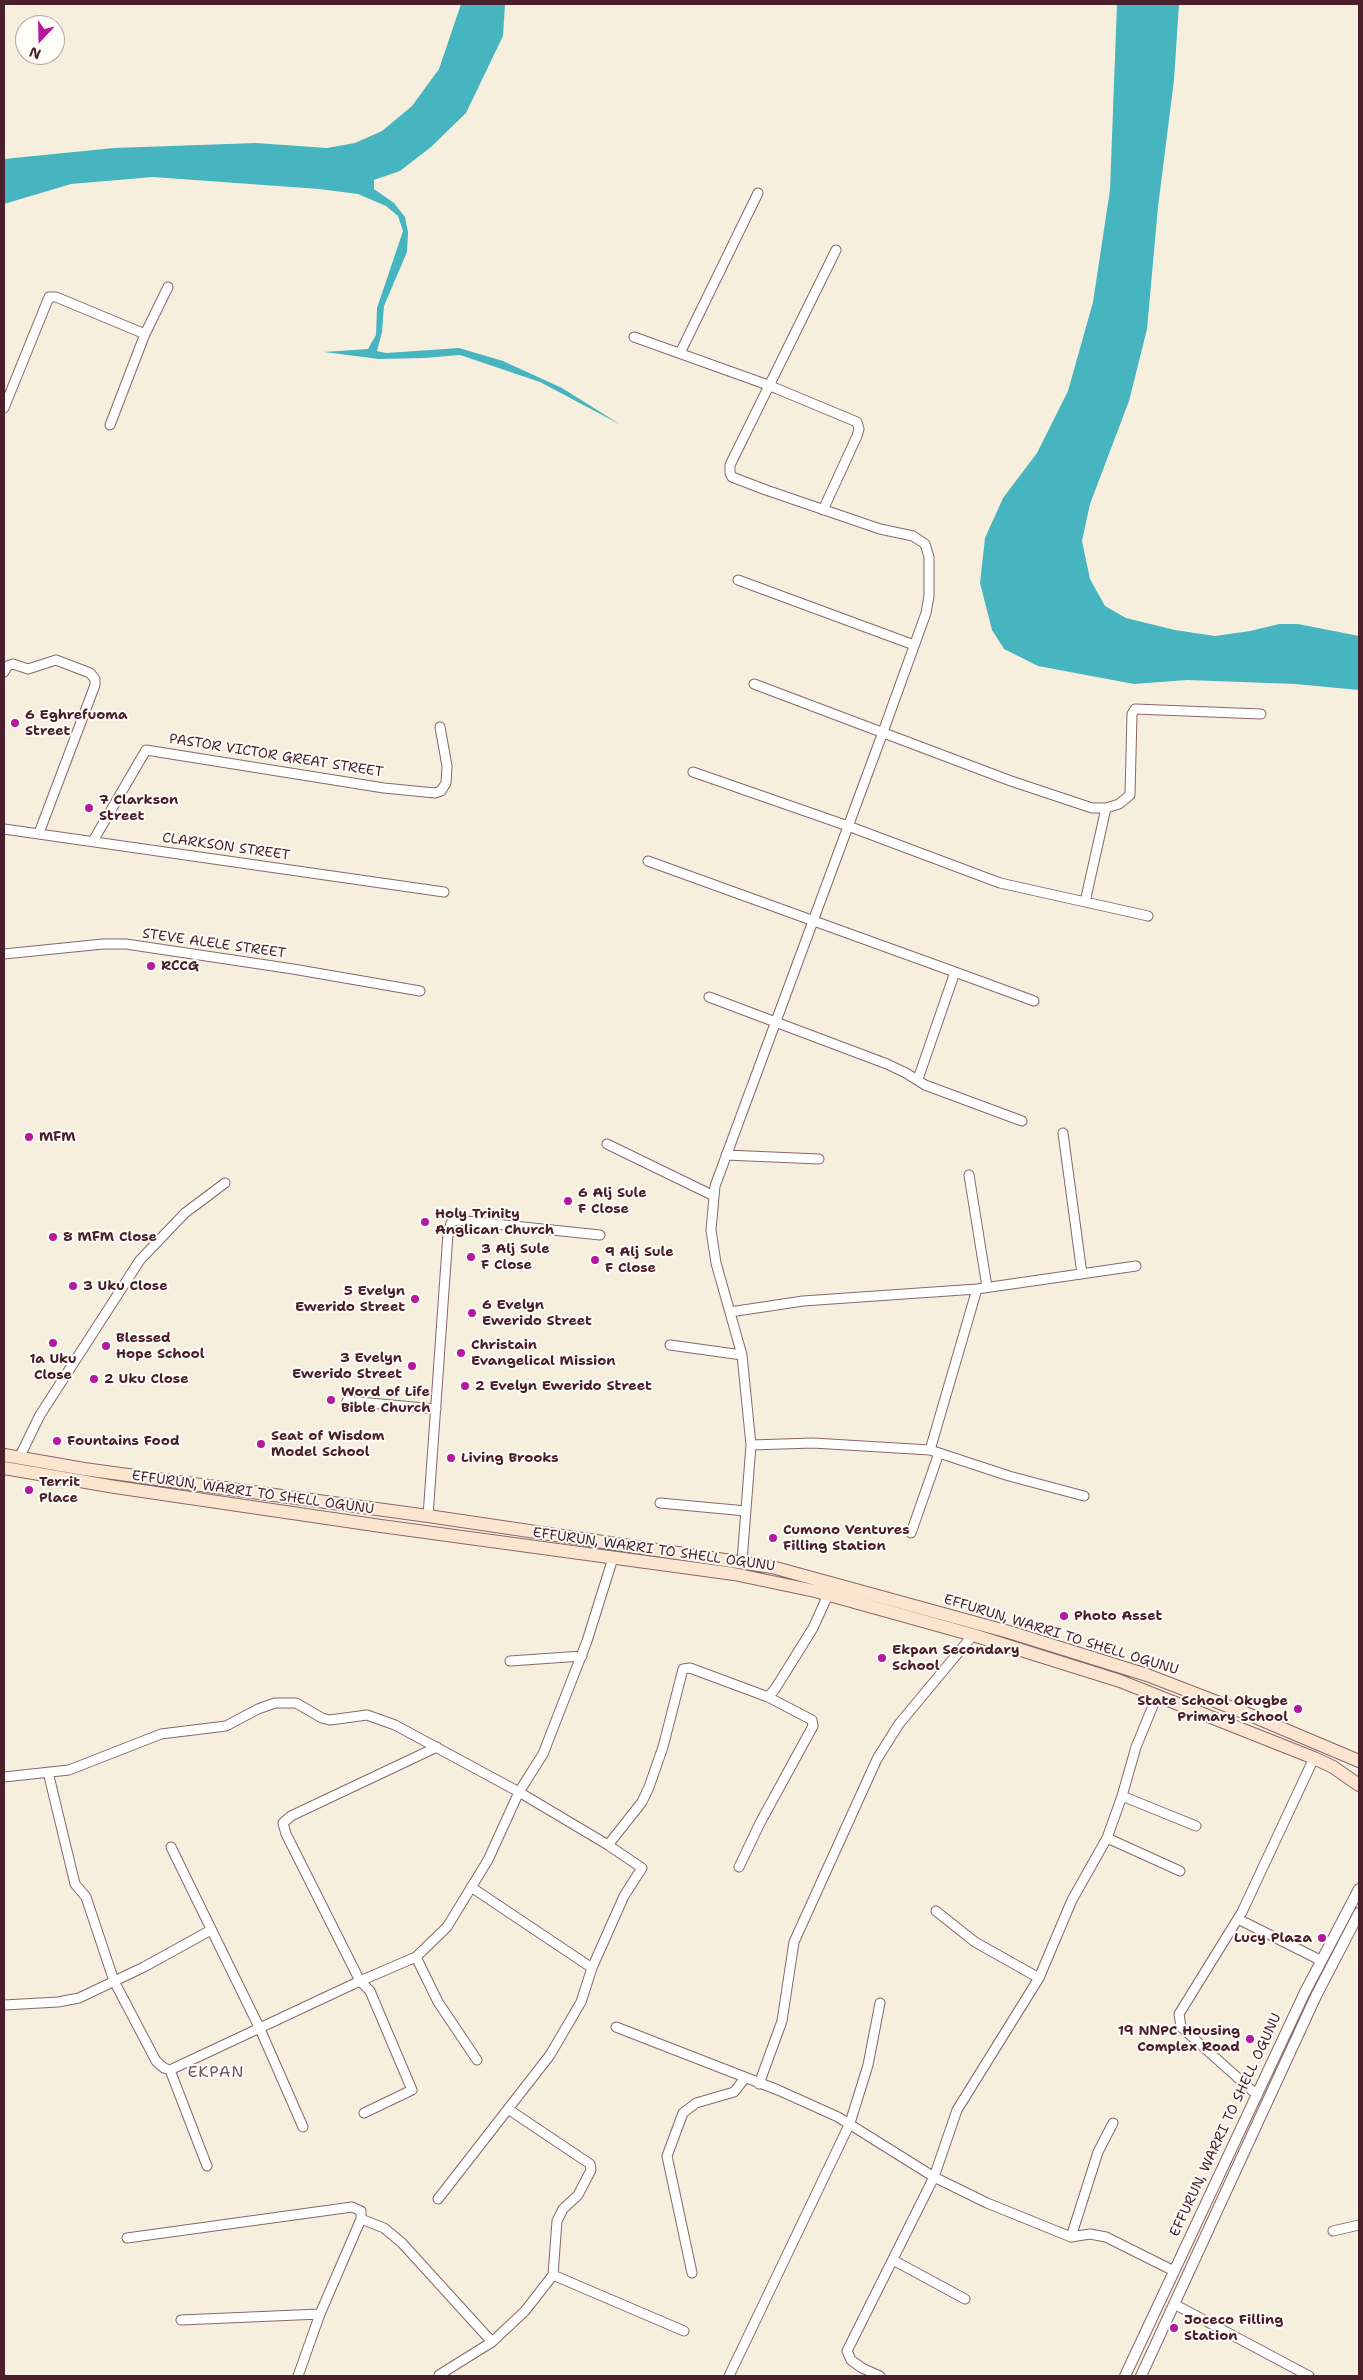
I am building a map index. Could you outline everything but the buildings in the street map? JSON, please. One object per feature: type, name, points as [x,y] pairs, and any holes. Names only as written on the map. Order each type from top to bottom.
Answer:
[{"type":"main road","name":"EFFURUN, WARRI TO SHELL OGUNU","points":[[4,1455],[84,1469],[742,1561],[800,1574],[1009,1632],[1147,1675],[1243,1712],[1359,1761]]},
{"type":"main road","name":"EFFURUN, WARRI TO SHELL OGUNU","points":[[4,1468],[115,1488],[734,1574],[828,1596],[973,1635],[1111,1678],[1314,1758],[1333,1767],[1359,1785]]},
{"type":"main road","points":[[381,1526],[384,1510]]},
{"type":"street","points":[[680,353],[758,194]]},
{"type":"street","points":[[742,1561],[752,1445],[742,1355],[716,1263],[711,1230],[715,1186],[883,732],[929,596],[930,577],[925,544],[913,536],[880,529],[732,477],[730,465],[836,250]]},
{"type":"street","points":[[110,425],[145,334],[168,287]]},
{"type":"street","points":[[4,408],[49,297],[56,297],[145,334]]},
{"type":"street","points":[[634,337],[768,385],[854,419],[859,425],[857,436],[823,510]]},
{"type":"street","points":[[738,580],[914,645]]},
{"type":"street","points":[[4,672],[7,666],[13,664],[28,668],[56,660],[90,673],[95,679],[96,685],[39,833]]},
{"type":"street","points":[[754,684],[1011,781],[1092,808],[1106,808],[1119,804],[1130,795],[1132,714],[1135,708],[1261,714]]},
{"type":"street","name":"PASTOR VICTOR GREAT STREET","points":[[93,841],[146,750],[384,788],[436,794],[441,791],[446,783],[446,766],[440,727]]},
{"type":"street","points":[[693,772],[848,826],[1000,883],[1148,916]]},
{"type":"street","points":[[1085,902],[1106,808]]},
{"type":"street","name":"CLARKSON STREET","points":[[4,829],[444,892]]},
{"type":"street","points":[[648,860],[1034,1001]]},
{"type":"street","name":"STEVE ALELE STREET","points":[[4,954],[103,944],[126,944],[293,969],[420,991]]},
{"type":"street","points":[[918,1079],[955,972]]},
{"type":"street","points":[[708,997],[887,1064],[918,1079],[925,1085],[1022,1121]]},
{"type":"street","points":[[1063,1133],[1082,1274]]},
{"type":"street","points":[[607,1144],[714,1196]]},
{"type":"street","points":[[726,1155],[819,1159]]},
{"type":"street","points":[[969,1175],[987,1287]]},
{"type":"street","points":[[19,1458],[40,1415],[140,1260],[185,1213],[224,1183]]},
{"type":"street","points":[[428,1516],[448,1234],[451,1223],[456,1220],[600,1236]]},
{"type":"street","points":[[730,1312],[803,1301],[977,1289],[1136,1266]]},
{"type":"street","points":[[911,1533],[977,1289]]},
{"type":"street","points":[[670,1345],[742,1355]]},
{"type":"street","points":[[346,1401],[436,1409]]},
{"type":"street","points":[[752,1445],[813,1443],[934,1451],[1009,1476],[1084,1496]]},
{"type":"street","points":[[660,1503],[746,1511]]},
{"type":"street","points":[[48,1772],[75,1884],[86,1897],[114,1981],[156,2060],[164,2068],[170,2070],[360,1981],[416,1957],[447,1926],[488,1860],[519,1792],[543,1754],[582,1656],[614,1558]]},
{"type":"street","points":[[768,1697],[813,1628],[828,1596]]},
{"type":"street","points":[[759,2084],[782,2021],[794,1942],[877,1759],[900,1724],[973,1635]]},
{"type":"street","points":[[510,1661],[582,1656]]},
{"type":"street","points":[[608,1845],[642,1802],[649,1787],[663,1747],[683,1669],[690,1668],[768,1697],[812,1720],[813,1726],[760,1823],[739,1866]]},
{"type":"street","points":[[880,2376],[862,2368],[851,2360],[847,2351],[934,2178],[957,2110],[1039,1978],[1072,1900],[1107,1838],[1122,1796],[1136,1747],[1157,1696]]},
{"type":"street","points":[[4,1777],[69,1770],[161,1734],[226,1726],[258,1709],[284,1702],[296,1703],[322,1718],[330,1720],[367,1714],[395,1725],[519,1792],[608,1845],[642,1868],[624,1896],[592,1968],[581,2002],[555,2048],[438,2199]]},
{"type":"street","points":[[364,2113],[412,2090],[370,1991],[360,1981],[286,1834],[283,1823],[291,1816],[436,1747]]},
{"type":"street","points":[[1257,2095],[1181,2028],[1180,2014],[1238,1919],[1314,1758]]},
{"type":"street","points":[[1122,1796],[1196,1826]]},
{"type":"street","points":[[1107,1838],[1180,1871]]},
{"type":"street","points":[[171,1847],[260,2029],[303,2127]]},
{"type":"street","points":[[471,1887],[592,1968]]},
{"type":"street","name":"EFFURUN, WARRI TO SHELL OGUNU","points":[[1126,2376],[1320,1960],[1359,1889]]},
{"type":"street","points":[[936,1911],[976,1942],[1039,1978]]},
{"type":"street","name":"EFFURUN, WARRI TO SHELL OGUNU","points":[[1140,2376],[1316,1996],[1359,1913]]},
{"type":"street","points":[[1238,1919],[1320,1960]]},
{"type":"street","points":[[4,2005],[58,2002],[79,1998],[211,1930]]},
{"type":"street","points":[[416,1957],[438,2002],[477,2060]]},
{"type":"street","points":[[729,2376],[850,2123],[868,2065],[880,2004]]},
{"type":"street","points":[[616,2027],[745,2078],[850,2123],[934,2178],[987,2203],[1071,2237],[1090,2234],[1106,2237],[1174,2271]]},
{"type":"street","points":[[170,2070],[207,2166]]},
{"type":"street","points":[[692,2273],[667,2156],[683,2113],[696,2103],[734,2092],[745,2078]]},
{"type":"street","points":[[439,2375],[492,2342],[525,2311],[553,2275],[557,2221],[564,2209],[578,2195],[591,2170],[590,2164],[508,2109]]},
{"type":"street","points":[[1071,2237],[1098,2152],[1113,2123]]},
{"type":"street","points":[[127,2238],[352,2207],[361,2211],[361,2219],[320,2314],[298,2376]]},
{"type":"street","points":[[361,2219],[384,2228],[402,2243],[492,2342]]},
{"type":"street","points":[[1334,2230],[1359,2225]]},
{"type":"street","points":[[893,2260],[966,2299]]},
{"type":"street","points":[[553,2275],[684,2331]]},
{"type":"street","points":[[1174,2304],[1309,2376]]},
{"type":"street","points":[[181,2320],[320,2314]]},
{"type":"water","points":[[461,4],[505,4],[503,36],[466,113],[431,147],[400,171],[374,180],[374,189],[394,203],[405,217],[408,232],[407,252],[384,306],[382,332],[377,351],[386,353],[459,348],[503,361],[562,388],[621,425],[540,382],[460,355],[379,359],[324,352],[368,349],[376,335],[377,308],[403,231],[398,216],[386,206],[358,194],[319,189],[153,177],[71,184],[4,204],[4,159],[114,148],[256,143],[327,148],[355,143],[382,131],[412,106],[439,69]]},
{"type":"water","points":[[1117,4],[1179,4],[1174,80],[1158,207],[1147,329],[1129,401],[1090,504],[1082,541],[1090,579],[1105,606],[1126,618],[1175,630],[1215,636],[1250,631],[1279,624],[1298,624],[1359,636],[1359,690],[1295,684],[1187,680],[1134,684],[1038,666],[1004,649],[992,630],[980,583],[985,538],[1003,498],[1037,453],[1068,391],[1093,302],[1110,190]]},
{"type":"place","name":"6 Eghrefuoma Street","points":[[15,723]]},
{"type":"place","name":"7 Clarkson Street","points":[[89,808]]},
{"type":"place","name":"RCCG","points":[[151,966]]},
{"type":"place","name":"MFM","points":[[29,1137]]},
{"type":"place","name":"6 Alj Sule F Close","points":[[568,1201]]},
{"type":"place","name":"Holy Trinity Anglican Church","points":[[425,1222]]},
{"type":"place","name":"8 MFM Close","points":[[53,1237]]},
{"type":"place","name":"3 Alj Sule F Close","points":[[471,1257]]},
{"type":"place","name":"9 Alj Sule F Close","points":[[595,1260]]},
{"type":"place","name":"3 Uku Close","points":[[73,1286]]},
{"type":"place","name":"5 Evelyn Ewerido Street","points":[[415,1299]]},
{"type":"place","name":"6 Evelyn Ewerido Street","points":[[472,1313]]},
{"type":"place","name":"1a Uku Close","points":[[53,1343]]},
{"type":"place","name":"Blessed Hope School","points":[[106,1346]]},
{"type":"place","name":"Christain Evangelical Mission","points":[[461,1353]]},
{"type":"place","name":"3 Evelyn Ewerido Street","points":[[412,1366]]},
{"type":"place","name":"2 Uku Close","points":[[94,1379]]},
{"type":"place","name":"2 Evelyn Ewerido Street","points":[[465,1386]]},
{"type":"place","name":"Word of Life Bible Church","points":[[331,1400]]},
{"type":"place","name":"Fountains Food","points":[[57,1441]]},
{"type":"place","name":"Seat of Wisdom Model School","points":[[261,1444]]},
{"type":"place","name":"Living Brooks","points":[[451,1458]]},
{"type":"place","name":"Territ Place","points":[[29,1490]]},
{"type":"place","name":"Cumono Ventures Filling Station","points":[[773,1538]]},
{"type":"place","name":"Photo Asset","points":[[1064,1616]]},
{"type":"place","name":"Ekpan Secondary School","points":[[882,1658]]},
{"type":"place","name":"State School Okugbe Primary School","points":[[1298,1709]]},
{"type":"place","name":"Lucy Plaza","points":[[1322,1938]]},
{"type":"place","name":"19 NNPC Housing Complex Road","points":[[1250,2039]]},
{"type":"place","name":"Joceco Filling Station","points":[[1174,2328]]},
{"type":"district","name":"EKPAN","points":[[216,2073]]}]
